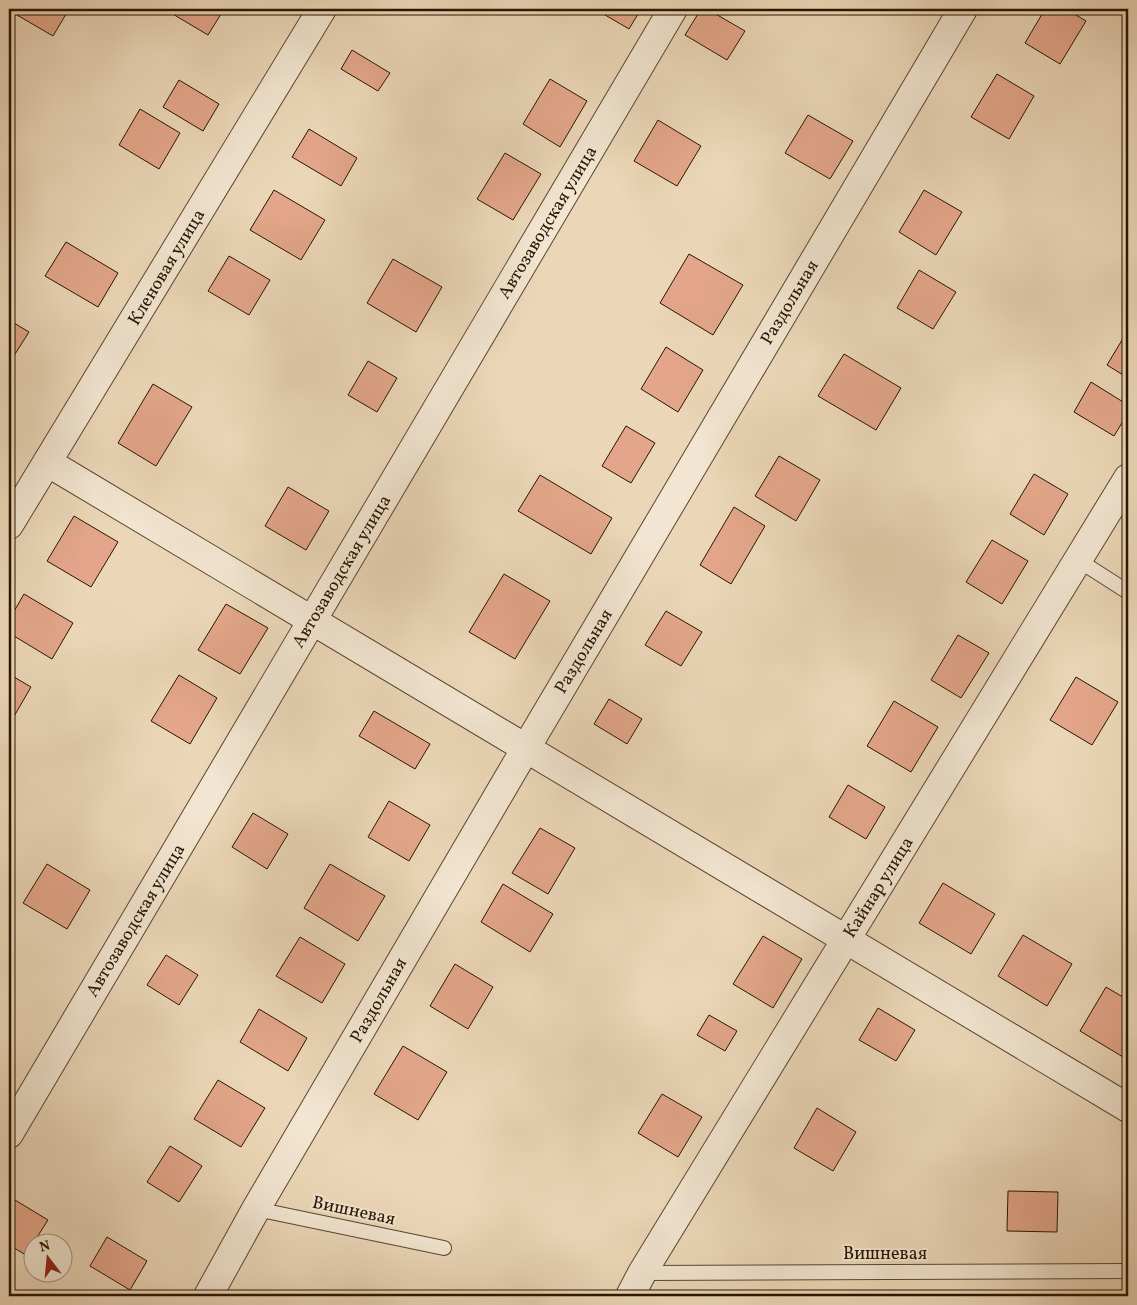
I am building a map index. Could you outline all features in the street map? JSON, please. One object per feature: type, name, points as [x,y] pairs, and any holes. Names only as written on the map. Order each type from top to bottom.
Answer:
[{"type":"street","name":"Кленовая улица","points":[[9,525],[322,9]]},
{"type":"street","name":"Автозаводская улица","points":[[9,1134],[673,9]]},
{"type":"street","name":"Раздольная","points":[[208,1296],[256,1209],[526,748],[963,9]]},
{"type":"street","points":[[47,462],[1128,1108]]},
{"type":"street","name":"Кайнар улица","points":[[636,1284],[1128,478]]},
{"type":"lane","points":[[1078,560],[1128,592]]},
{"type":"lane","name":"Вишневая","points":[[256,1209],[444,1248]]},
{"type":"lane","name":"Вишневая","points":[[636,1284],[1128,1271]]},
{"type":"building","points":[[21,9],[69,9],[53,36],[17,15]]},
{"type":"building","points":[[167,9],[224,9],[208,35]]},
{"type":"building","points":[[595,9],[641,9],[629,29]]},
{"type":"building","points":[[701,9],[707,9],[745,31],[727,60],[685,35]]},
{"type":"building","points":[[1045,9],[1066,9],[1086,21],[1060,64],[1025,43]]},
{"type":"building","points":[[352,50],[390,73],[378,91],[341,69]]},
{"type":"building","points":[[997,74],[1034,96],[1009,139],[971,117]]},
{"type":"building","points":[[550,79],[587,101],[560,147],[523,124]]},
{"type":"building","points":[[179,80],[219,104],[203,131],[163,107]]},
{"type":"building","points":[[140,109],[180,133],[159,169],[119,145]]},
{"type":"building","points":[[808,115],[853,141],[830,179],[785,153]]},
{"type":"building","points":[[658,120],[701,146],[677,186],[634,161]]},
{"type":"building","points":[[309,129],[357,158],[341,186],[292,157]]},
{"type":"building","points":[[505,153],[541,174],[513,220],[477,199]]},
{"type":"building","points":[[274,190],[325,220],[301,260],[250,230]]},
{"type":"building","points":[[924,190],[962,212],[936,255],[899,232]]},
{"type":"building","points":[[66,242],[118,273],[98,307],[45,276]]},
{"type":"building","points":[[689,254],[743,285],[713,335],[660,303]]},
{"type":"building","points":[[229,256],[270,280],[249,315],[208,291]]},
{"type":"building","points":[[393,259],[442,287],[416,332],[367,303]]},
{"type":"building","points":[[919,270],[956,292],[933,329],[897,308]]},
{"type":"building","points":[[9,320],[29,332],[10,362],[9,361]]},
{"type":"building","points":[[1128,330],[1128,378],[1107,365]]},
{"type":"building","points":[[666,347],[703,370],[678,412],[641,389]]},
{"type":"building","points":[[844,354],[901,388],[876,430],[818,396]]},
{"type":"building","points":[[368,361],[397,378],[377,412],[348,395]]},
{"type":"building","points":[[1091,382],[1128,405],[1128,413],[1114,436],[1074,412]]},
{"type":"building","points":[[153,384],[192,407],[156,466],[118,443]]},
{"type":"building","points":[[626,426],[655,443],[631,483],[602,466]]},
{"type":"building","points":[[779,456],[820,480],[796,521],[755,496]]},
{"type":"building","points":[[1034,474],[1068,494],[1044,535],[1010,514]]},
{"type":"building","points":[[540,475],[612,518],[591,554],[518,511]]},
{"type":"building","points":[[288,487],[329,511],[306,550],[265,526]]},
{"type":"building","points":[[734,507],[765,526],[731,584],[700,565]]},
{"type":"building","points":[[74,516],[118,542],[91,587],[47,561]]},
{"type":"building","points":[[992,540],[1028,561],[1002,604],[966,582]]},
{"type":"building","points":[[504,574],[550,601],[515,659],[469,632]]},
{"type":"building","points":[[24,594],[73,623],[52,659],[9,633],[9,620]]},
{"type":"building","points":[[226,604],[268,628],[240,674],[198,650]]},
{"type":"building","points":[[666,611],[702,632],[681,666],[645,645]]},
{"type":"building","points":[[958,635],[989,653],[961,698],[931,680]]},
{"type":"building","points":[[9,674],[31,687],[9,725]]},
{"type":"building","points":[[179,675],[217,698],[190,744],[151,721]]},
{"type":"building","points":[[1076,677],[1118,702],[1092,745],[1050,720]]},
{"type":"building","points":[[609,699],[642,719],[627,744],[594,724]]},
{"type":"building","points":[[894,701],[938,727],[911,772],[867,746]]},
{"type":"building","points":[[374,711],[430,744],[415,769],[359,736]]},
{"type":"building","points":[[848,785],[885,807],[866,839],[829,817]]},
{"type":"building","points":[[389,801],[430,825],[409,861],[368,837]]},
{"type":"building","points":[[253,813],[288,834],[267,869],[232,847]]},
{"type":"building","points":[[540,828],[575,848],[548,894],[512,873]]},
{"type":"building","points":[[47,864],[90,890],[67,929],[23,903]]},
{"type":"building","points":[[330,864],[385,896],[358,941],[304,908]]},
{"type":"building","points":[[943,883],[995,914],[971,954],[919,923]]},
{"type":"building","points":[[503,884],[553,914],[530,952],[481,922]]},
{"type":"building","points":[[1023,935],[1072,964],[1047,1006],[998,976]]},
{"type":"building","points":[[763,936],[802,959],[773,1008],[733,984]]},
{"type":"building","points":[[300,937],[345,964],[322,1003],[276,976]]},
{"type":"building","points":[[166,955],[198,975],[179,1005],[147,985]]},
{"type":"building","points":[[455,964],[493,987],[468,1029],[430,1006]]},
{"type":"building","points":[[1106,987],[1128,1000],[1128,1048],[1123,1057],[1080,1031]]},
{"type":"building","points":[[878,1008],[915,1030],[896,1061],[859,1040]]},
{"type":"building","points":[[259,1009],[307,1038],[288,1071],[240,1042]]},
{"type":"building","points":[[709,1015],[737,1031],[725,1051],[697,1035]]},
{"type":"building","points":[[403,1046],[447,1072],[418,1120],[374,1094]]},
{"type":"building","points":[[218,1080],[265,1108],[241,1147],[194,1119]]},
{"type":"building","points":[[662,1094],[702,1117],[678,1157],[638,1133]]},
{"type":"building","points":[[817,1108],[856,1132],[833,1171],[794,1148]]},
{"type":"building","points":[[170,1146],[202,1166],[179,1202],[147,1182]]},
{"type":"building","points":[[1008,1191],[1058,1192],[1057,1232],[1007,1231]]},
{"type":"building","points":[[15,1200],[48,1220],[40,1232],[22,1232],[22,1253],[9,1245],[9,1210]]},
{"type":"building","points":[[107,1237],[147,1261],[130,1290],[90,1266]]}]
